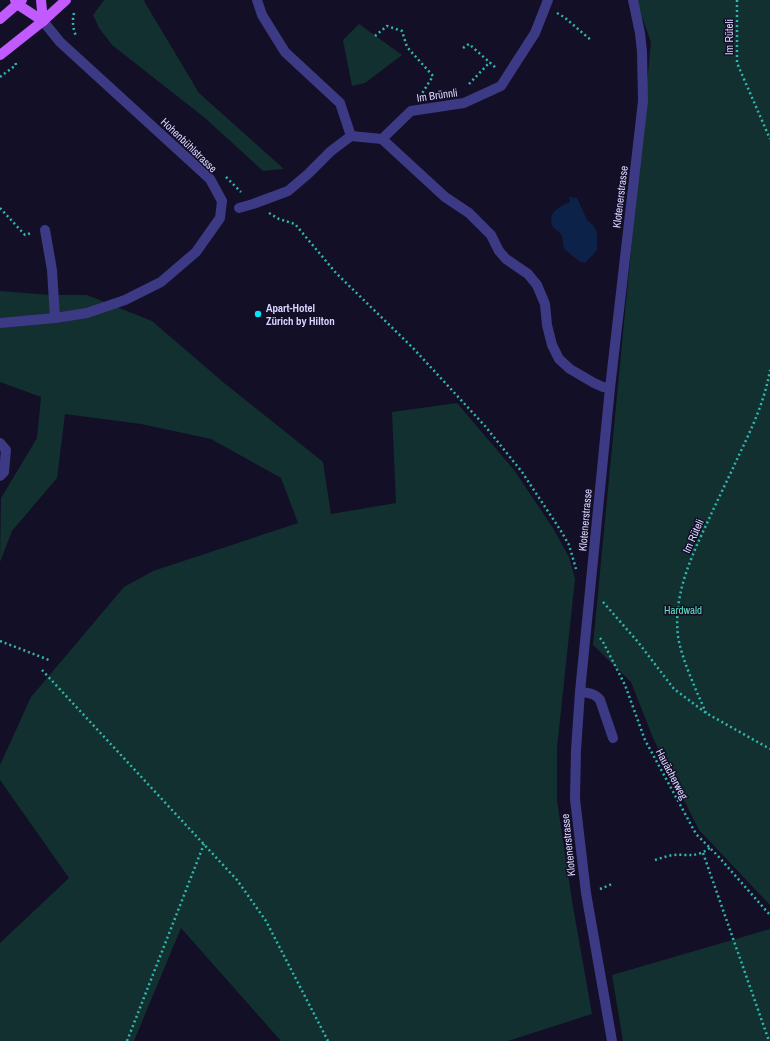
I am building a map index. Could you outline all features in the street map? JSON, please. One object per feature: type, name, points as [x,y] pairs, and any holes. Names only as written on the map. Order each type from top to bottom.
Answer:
[{"type":"main road","points":[[41,0],[43,21]]},
{"type":"main road","points":[[0,55],[43,21],[66,0]]},
{"type":"main road","points":[[0,20],[18,1],[43,21]]},
{"type":"street","points":[[257,0],[262,15],[285,52],[340,103],[351,136]]},
{"type":"street","name":"Klotenerstrasse","points":[[612,1041],[586,893],[575,799],[576,750],[580,692],[610,388],[643,100],[642,52],[640,33],[633,0]]},
{"type":"street","name":"Im Brünnli","points":[[382,139],[411,111],[464,103],[501,86],[535,33],[546,3]]},
{"type":"street","name":"Hohenbühlstrasse","points":[[0,323],[55,318],[94,311],[125,300],[161,282],[196,252],[220,218],[222,201],[210,179],[60,42],[43,21]]},
{"type":"street","points":[[239,208],[288,191],[308,174],[331,150],[351,136],[382,139],[445,197],[469,213],[491,235],[499,251],[506,259],[528,274],[536,285],[545,304],[548,332],[559,360],[570,369],[594,383],[610,388]]},
{"type":"street","points":[[45,230],[52,270],[55,318]]},
{"type":"street","points":[[0,443],[6,450],[4,472],[0,476]]},
{"type":"street","points":[[580,692],[591,693],[597,696],[600,700],[613,738]]},
{"type":"path","name":"Im Rüteli","points":[[737,0],[737,63],[770,140]]},
{"type":"path","points":[[546,3],[564,16],[592,41]]},
{"type":"path","points":[[73,30],[73,18],[76,7]]},
{"type":"path","points":[[375,36],[387,26],[402,31],[407,47],[433,76],[411,111]]},
{"type":"path","points":[[463,48],[469,44],[507,77]]},
{"type":"path","points":[[0,78],[16,65]]},
{"type":"path","points":[[0,208],[25,234],[45,230]]},
{"type":"path","points":[[295,224],[336,273],[413,348],[485,426],[522,472],[561,531]]},
{"type":"path","name":"Im Rüteli","points":[[706,713],[678,637],[678,606],[684,575],[752,427],[768,385],[770,370]]},
{"type":"path","points":[[590,592],[603,601],[638,642],[674,689],[706,713],[770,749]]},
{"type":"path","name":"Hauächerweg","points":[[588,623],[604,642],[625,685],[645,740],[696,834],[770,916]]},
{"type":"path","points":[[0,641],[49,660]]},
{"type":"path","points":[[42,670],[237,880],[266,921],[328,1041]]},
{"type":"path","points":[[127,1041],[204,844]]},
{"type":"path","points":[[654,860],[672,855],[693,856],[703,853],[710,848]]},
{"type":"path","points":[[703,853],[769,1041]]},
{"type":"path","points":[[608,886],[612,884]]},
{"type":"green space","points":[[104,0],[145,0],[144,1],[199,93],[284,169],[263,171],[205,118],[112,45],[99,28],[93,15]]},
{"type":"green space","name":"Hardwald","points":[[636,0],[770,0],[770,905],[699,830],[653,738],[631,682],[593,645],[651,42]]},
{"type":"green space","points":[[359,24],[402,55],[365,83],[352,86],[343,40]]},
{"type":"green space","points":[[0,291],[50,295],[87,295],[152,321],[223,382],[323,462],[331,514],[396,503],[392,412],[457,403],[514,470],[553,528],[569,557],[575,579],[557,748],[557,800],[572,901],[592,1014],[508,1041],[281,1041],[181,928],[134,1041],[0,1041],[0,943],[69,878],[0,780],[0,765],[31,697],[124,587],[153,571],[298,523],[281,478],[211,439],[141,424],[65,414],[57,478],[12,531],[0,562],[1,498],[37,438],[41,397],[0,382]]},
{"type":"green space","points":[[770,929],[770,1041],[623,1041],[612,975]]},
{"type":"water","points":[[569,197],[577,198],[587,220],[594,226],[597,233],[597,250],[585,263],[579,261],[564,249],[562,236],[553,227],[551,222],[551,218],[555,211],[570,202]]},
{"type":"place","name":"Apart-Hotel Zürich by Hilton","points":[[258,314]]}]
